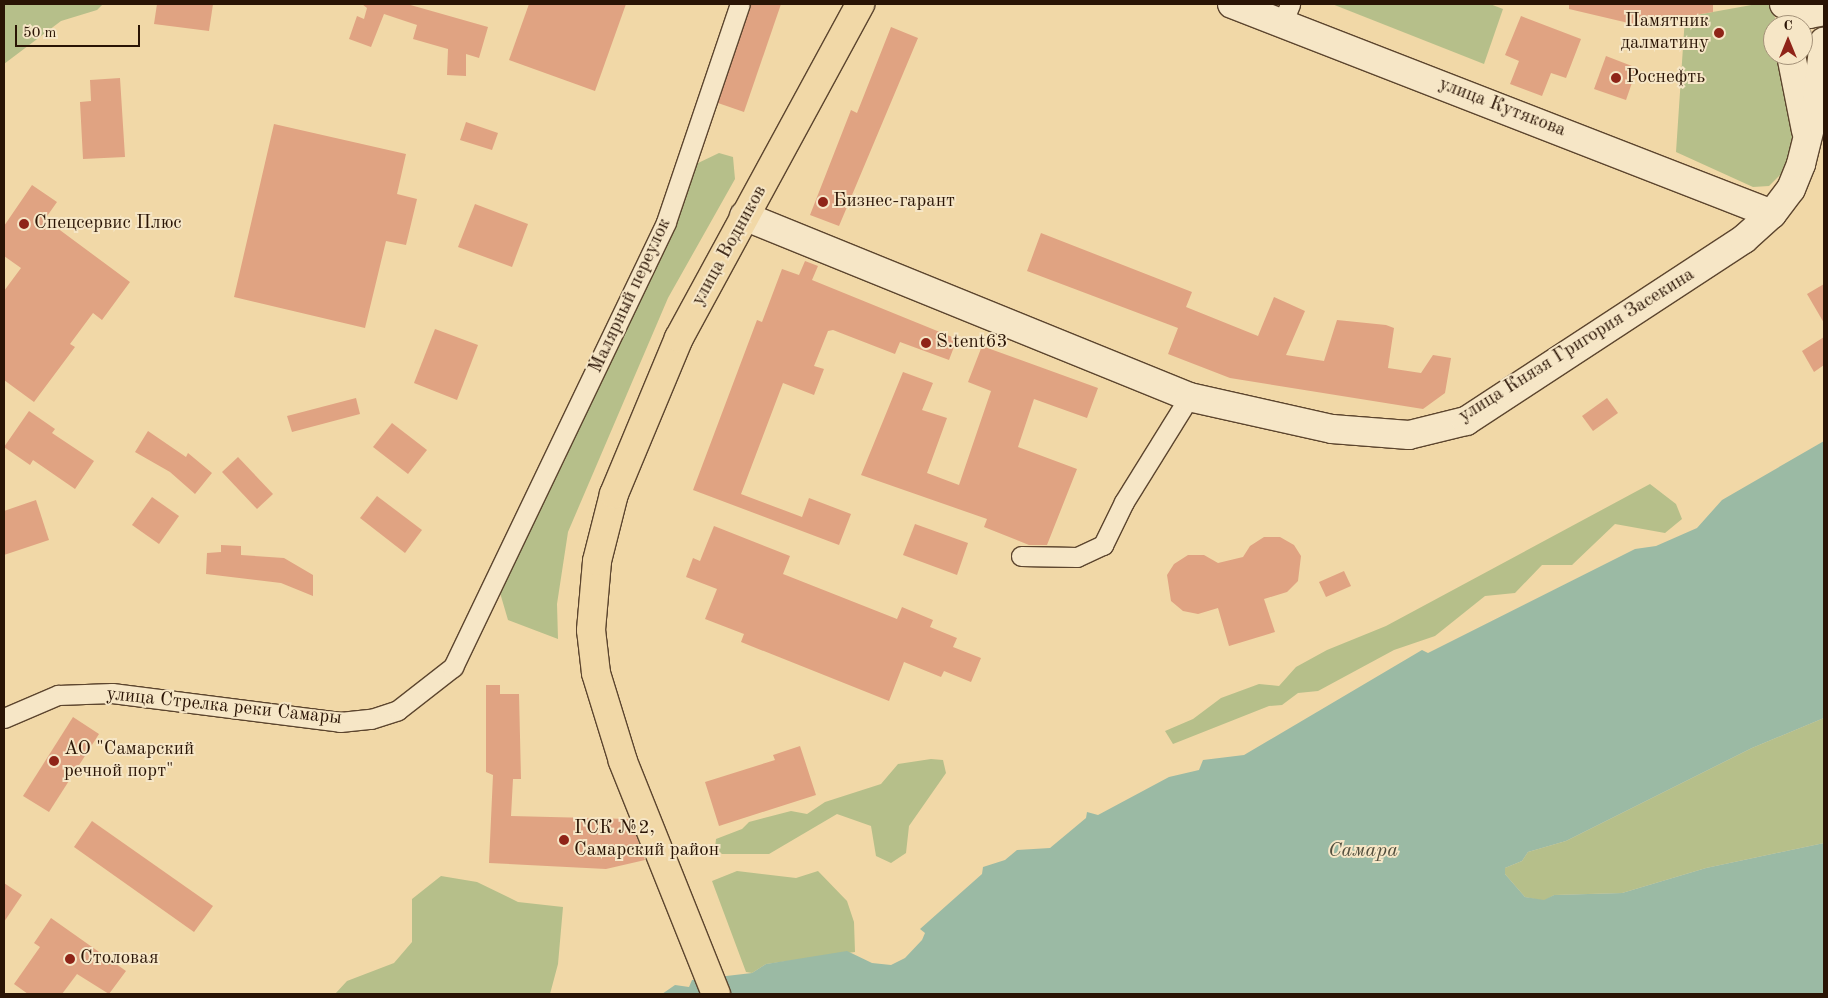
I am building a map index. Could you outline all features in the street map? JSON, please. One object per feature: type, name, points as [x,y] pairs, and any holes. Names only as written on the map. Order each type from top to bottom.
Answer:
[{"type":"main road","name":"улица Водников","points":[[716,994],[623,761],[596,673],[591,630],[597,561],[614,494],[679,338],[744,216],[777,163],[860,4]]},
{"type":"main road","name":"улица Кутякова","points":[[1232,4],[1286,14],[1772,214]]},
{"type":"main road","points":[[1783,4],[1809,14],[1824,11]]},
{"type":"main road","name":"улица Князя Григория Засекина","points":[[744,216],[1189,397],[1332,429],[1409,435],[1466,421],[1744,239],[1772,214],[1791,189],[1807,138],[1817,100],[1824,41]]},
{"type":"main road","points":[[1793,65],[1807,138]]},
{"type":"street","name":"Малярный переулок","points":[[497,578],[666,222],[740,4]]},
{"type":"street","points":[[1021,556],[1078,557],[1103,545],[1124,502],[1189,397]]},
{"type":"street","name":"улица Стрелка реки Самары","points":[[4,718],[58,694],[112,693],[340,722],[372,719],[398,710],[453,666],[497,578]]},
{"type":"green space","points":[[4,4],[103,4],[97,10],[61,21],[4,64]]},
{"type":"green space","points":[[1332,4],[1490,4],[1503,9],[1484,64]]},
{"type":"green space","points":[[1757,4],[1771,4],[1774,15],[1763,15],[1763,65],[1786,65],[1793,148],[1783,172],[1769,186],[1753,187],[1676,152],[1685,17]]},
{"type":"green space","points":[[719,153],[733,157],[735,179],[668,298],[568,532],[557,604],[558,639],[508,620],[498,586],[565,460],[677,184],[696,164]]},
{"type":"green space","points":[[1650,484],[1676,504],[1682,519],[1665,533],[1615,524],[1572,565],[1542,565],[1515,593],[1485,596],[1435,636],[1394,650],[1318,691],[1298,693],[1282,705],[1269,706],[1173,744],[1165,731],[1193,719],[1221,698],[1259,684],[1279,686],[1296,667],[1327,650],[1386,626]]},
{"type":"green space","points":[[1824,718],[1824,843],[1706,868],[1622,893],[1554,895],[1544,901],[1525,897],[1505,874],[1505,868],[1522,861],[1528,852],[1566,841],[1752,748]]},
{"type":"green space","points":[[931,759],[943,760],[946,773],[909,826],[906,853],[891,863],[876,856],[871,826],[837,814],[769,854],[722,854],[715,848],[716,839],[742,829],[749,822],[791,811],[807,814],[825,802],[881,784],[898,764]]},
{"type":"green space","points":[[737,871],[796,878],[818,871],[847,901],[854,922],[855,952],[766,964],[752,973],[746,972],[712,881]]},
{"type":"green space","points":[[441,876],[477,882],[518,902],[563,907],[558,964],[550,994],[335,994],[347,981],[394,963],[412,942],[412,899]]},
{"type":"water","name":"Самара","points":[[1824,441],[1824,718],[1752,748],[1566,841],[1528,852],[1522,861],[1505,868],[1505,874],[1525,897],[1544,900],[1554,895],[1622,893],[1706,868],[1824,843],[1824,994],[662,994],[675,985],[689,987],[692,980],[752,973],[766,964],[847,951],[872,963],[891,965],[905,958],[922,940],[925,933],[920,929],[982,874],[983,867],[1005,860],[1017,850],[1050,848],[1086,818],[1087,812],[1098,815],[1169,777],[1199,770],[1203,760],[1244,755],[1422,650],[1428,653],[1635,549],[1656,546],[1697,528],[1722,500]]},
{"type":"building","points":[[157,4],[213,4],[209,31],[154,24]]},
{"type":"building","points":[[362,4],[407,4],[488,27],[479,58],[466,54],[466,76],[447,75],[448,49],[413,39],[417,25],[384,14],[371,47],[349,39],[357,16],[364,19],[367,8]]},
{"type":"building","points":[[529,4],[626,4],[595,91],[509,60]]},
{"type":"building","points":[[751,4],[781,4],[744,112],[718,103]]},
{"type":"building","points":[[1569,4],[1713,4],[1713,12],[1637,25],[1569,9]]},
{"type":"building","points":[[1521,16],[1581,39],[1566,78],[1551,73],[1542,96],[1510,84],[1519,61],[1505,55]]},
{"type":"building","points":[[891,27],[918,38],[839,226],[810,215],[851,110],[857,113]]},
{"type":"building","name":"Роснефть","points":[[1606,56],[1637,68],[1626,100],[1594,89]]},
{"type":"building","points":[[120,78],[125,157],[83,159],[80,102],[91,101],[90,80]]},
{"type":"building","points":[[466,122],[498,133],[492,150],[460,140]]},
{"type":"building","points":[[274,124],[406,154],[397,194],[417,199],[406,245],[386,241],[365,328],[234,297]]},
{"type":"building","points":[[32,185],[57,202],[45,219],[130,282],[102,320],[93,313],[70,344],[75,347],[34,402],[4,380],[4,291],[21,268],[4,256],[4,226]]},
{"type":"building","points":[[475,204],[528,224],[512,267],[458,247]]},
{"type":"building","points":[[1041,233],[1192,292],[1186,307],[1258,336],[1274,297],[1305,311],[1286,355],[1324,361],[1337,320],[1386,325],[1394,328],[1388,368],[1421,373],[1433,355],[1451,358],[1445,393],[1423,409],[1230,378],[1168,354],[1178,328],[1027,271]]},
{"type":"building","points":[[805,261],[818,266],[812,280],[957,339],[949,360],[900,342],[895,354],[833,330],[828,331],[814,366],[824,369],[814,395],[783,383],[741,494],[802,517],[809,498],[851,514],[839,545],[693,490],[757,320],[762,322],[782,269],[799,275]]},
{"type":"building","points":[[1824,284],[1824,323],[1807,294]]},
{"type":"building","points":[[435,329],[478,345],[457,400],[414,383]]},
{"type":"building","points":[[1824,337],[1824,365],[1814,372],[1802,351]]},
{"type":"building","points":[[982,346],[1098,388],[1087,418],[1034,399],[1018,447],[1077,469],[1047,545],[1029,545],[984,527],[987,519],[861,475],[903,372],[933,383],[922,410],[947,418],[927,473],[959,485],[991,391],[968,382]]},
{"type":"building","points":[[356,398],[360,414],[292,432],[287,416]]},
{"type":"building","points":[[1607,398],[1618,413],[1593,431],[1582,416]]},
{"type":"building","points":[[29,411],[55,429],[52,433],[94,461],[75,489],[33,460],[30,465],[4,447]]},
{"type":"building","points":[[392,423],[427,450],[408,474],[373,447]]},
{"type":"building","points":[[148,431],[186,457],[188,453],[212,473],[195,494],[170,472],[135,452]]},
{"type":"building","points":[[238,457],[273,494],[257,509],[222,472]]},
{"type":"building","points":[[377,496],[422,530],[405,553],[360,518]]},
{"type":"building","points":[[152,497],[179,516],[159,544],[132,525]]},
{"type":"building","points":[[36,500],[49,540],[4,555],[4,511]]},
{"type":"building","points":[[915,524],[968,543],[957,575],[903,555]]},
{"type":"building","points":[[714,526],[790,556],[783,574],[897,619],[902,607],[933,620],[930,627],[957,638],[953,647],[981,658],[971,682],[944,671],[941,677],[904,662],[889,701],[741,642],[744,634],[705,619],[717,589],[686,577],[693,558],[700,561]]},
{"type":"building","points":[[1264,537],[1280,537],[1294,545],[1301,556],[1298,581],[1287,592],[1264,599],[1275,632],[1229,646],[1218,608],[1198,614],[1183,611],[1171,601],[1167,575],[1174,564],[1188,555],[1204,555],[1218,563],[1243,557],[1250,546]]},
{"type":"building","points":[[221,545],[241,546],[241,555],[284,558],[313,575],[313,596],[281,583],[206,574],[207,553],[221,552]]},
{"type":"building","points":[[1344,571],[1351,586],[1326,597],[1319,582]]},
{"type":"building","name":"ГСК №2, Самарский район","points":[[486,685],[500,685],[500,694],[519,694],[521,779],[513,779],[511,816],[630,819],[645,860],[606,869],[489,863],[493,775],[486,772]]},
{"type":"building","points":[[73,717],[99,734],[49,812],[23,796]]},
{"type":"building","points":[[800,746],[816,795],[719,826],[705,782],[775,760],[773,755]]},
{"type":"building","points":[[92,821],[213,906],[194,932],[74,847]]},
{"type":"building","points":[[4,883],[22,895],[4,922]]},
{"type":"building","name":"Столовая","points":[[51,918],[126,971],[109,994],[77,974],[62,994],[28,994],[14,984],[40,947],[34,943]]},
{"type":"place","name":"Памятник далматину","points":[[1719,33]]},
{"type":"place","name":"Роснефть","points":[[1616,78]]},
{"type":"place","name":"Бизнес-гарант","points":[[823,202]]},
{"type":"place","name":"Спецсервис Плюс","points":[[24,224]]},
{"type":"place","name":"S.tent63","points":[[926,343]]},
{"type":"place","name":"АО \"Самарский речной порт\"","points":[[54,761]]},
{"type":"place","name":"ГСК №2, Самарский район","points":[[564,840]]},
{"type":"place","name":"Столовая","points":[[70,959]]}]
